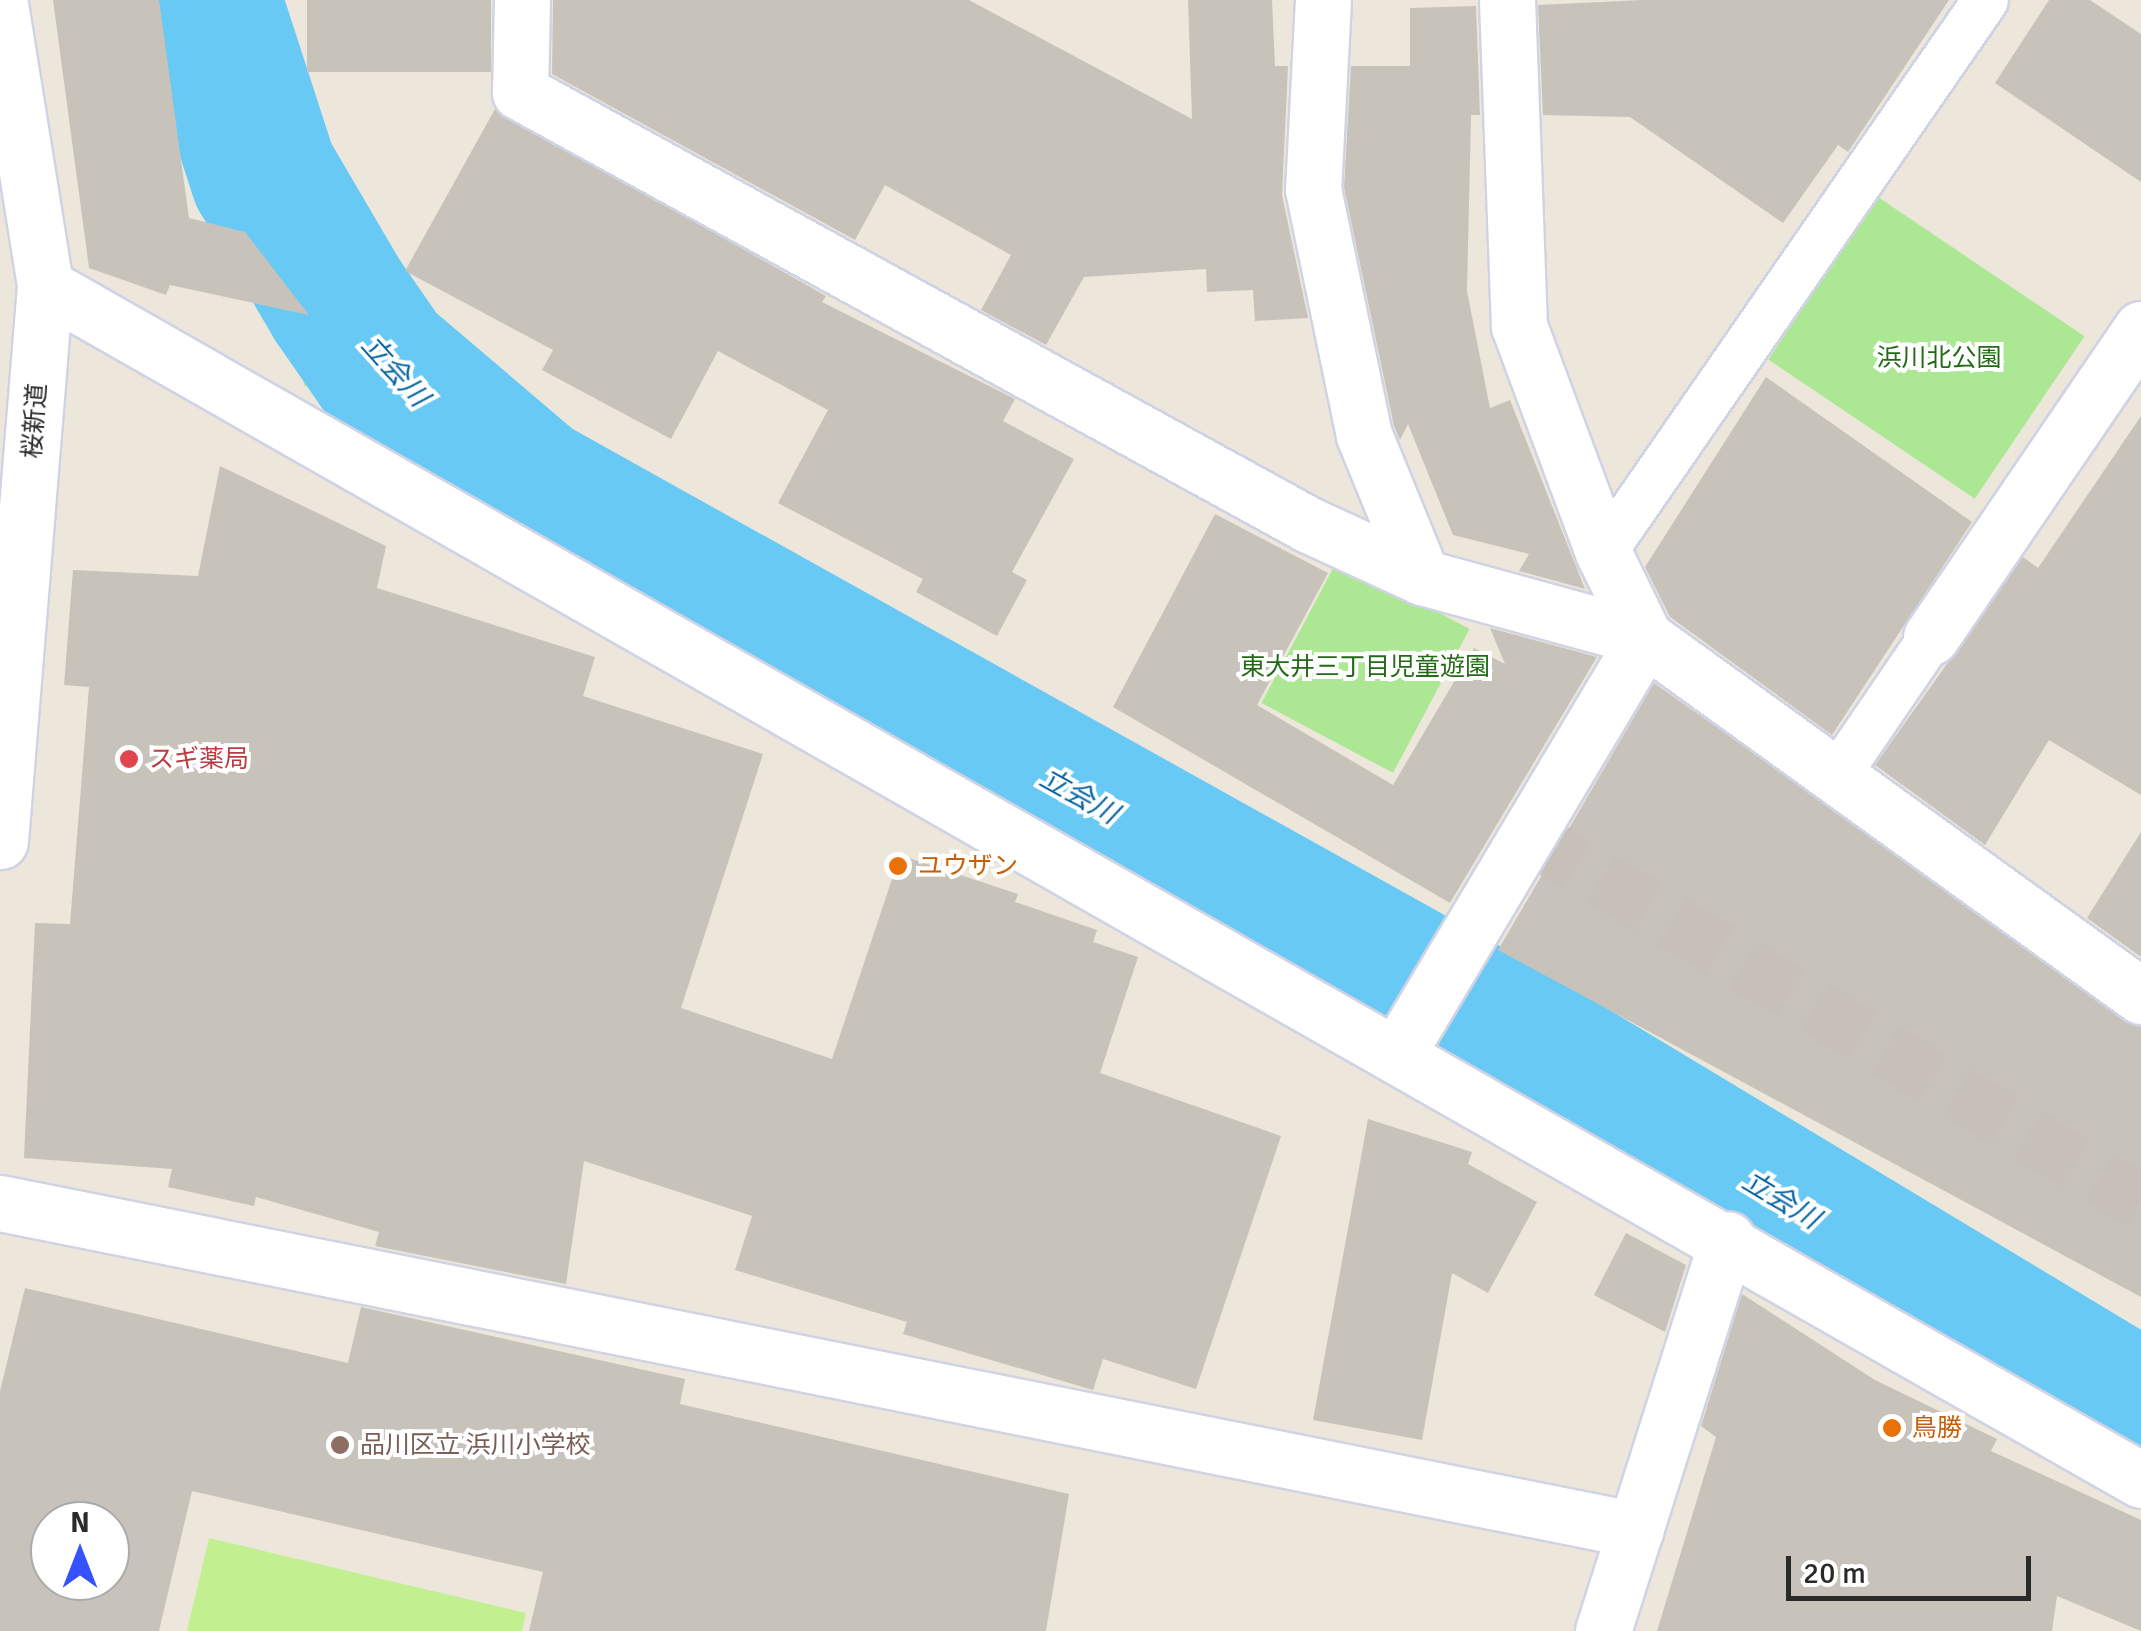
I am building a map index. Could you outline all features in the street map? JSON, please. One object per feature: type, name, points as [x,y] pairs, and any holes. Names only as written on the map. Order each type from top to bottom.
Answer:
[{"type":"street","points":[[522,0],[520,92],[1309,525],[1422,577],[1645,638],[2141,996]]},
{"type":"street","points":[[1323,0],[1313,189],[1364,436],[1422,577]]},
{"type":"street","points":[[1506,0],[1520,326],[1603,552],[1645,638]]},
{"type":"street","name":"桜新道","points":[[0,4],[28,254],[0,841]]},
{"type":"street","points":[[28,254],[102,326],[1408,1037],[1728,1239],[2141,1480]]},
{"type":"street","points":[[1931,637],[2141,330]]},
{"type":"street","points":[[1408,1037],[1645,638]]},
{"type":"street","points":[[0,1203],[1636,1530]]},
{"type":"street","points":[[1604,1631],[1728,1239]]},
{"type":"lane","points":[[1603,552],[1985,0]]},
{"type":"lane","points":[[1834,778],[1931,637]]},
{"type":"green space","name":"浜川北公園","points":[[1878,197],[2084,336],[1975,499],[1768,359]]},
{"type":"green space","points":[[301,321],[404,434],[402,442],[304,385]]},
{"type":"green space","name":"東大井三丁目児童遊園","points":[[1338,559],[1470,629],[1393,773],[1261,703]]},
{"type":"green space","points":[[209,1538],[526,1613],[522,1631],[187,1631]]},
{"type":"building","points":[[53,0],[159,0],[189,218],[245,232],[309,315],[170,285],[166,295],[89,268]]},
{"type":"building","points":[[307,0],[491,0],[491,72],[307,72]]},
{"type":"building","points":[[553,0],[969,0],[1192,119],[1188,0],[1272,0],[1275,66],[1288,66],[1282,195],[1308,318],[1255,321],[1253,290],[1207,292],[1206,269],[1084,277],[1046,345],[981,310],[1011,255],[885,185],[855,240],[552,74]]},
{"type":"building","points":[[1642,0],[1949,0],[1848,152],[1838,145],[1783,223],[1630,117],[1543,115],[1538,5]]},
{"type":"building","points":[[2049,0],[2090,0],[2141,34],[2141,182],[1995,83]]},
{"type":"building","points":[[1476,6],[1480,115],[1471,115],[1467,291],[1490,408],[1510,400],[1585,589],[1519,571],[1529,554],[1453,535],[1408,424],[1400,440],[1394,426],[1344,187],[1351,66],[1410,66],[1410,8]]},
{"type":"building","points":[[495,109],[826,296],[822,302],[1015,399],[1003,421],[1074,459],[1012,572],[1027,580],[997,636],[916,592],[923,579],[778,503],[828,410],[718,351],[671,439],[542,370],[553,350],[405,271]]},
{"type":"building","points":[[1766,377],[1972,522],[1832,735],[1670,617],[1645,567]]},
{"type":"building","points":[[2141,416],[2141,795],[2049,740],[1985,845],[1875,765],[2023,557],[2038,568]]},
{"type":"building","points":[[220,466],[386,546],[377,588],[595,657],[583,696],[763,754],[681,1008],[832,1059],[900,855],[1018,894],[1015,902],[1097,930],[1093,942],[1138,957],[1100,1073],[1281,1136],[1196,1389],[1103,1359],[1093,1390],[903,1334],[907,1322],[735,1270],[752,1216],[584,1161],[566,1284],[375,1246],[379,1232],[256,1197],[254,1206],[168,1187],[172,1169],[24,1158],[35,923],[70,924],[89,687],[64,685],[73,570],[198,576]]},
{"type":"building","points":[[1215,514],[1328,573],[1257,705],[1393,785],[1474,648],[1505,664],[1490,628],[1597,657],[1450,903],[1113,707]]},
{"type":"building","points":[[1654,683],[2141,1027],[2141,1297],[1498,950]]},
{"type":"building","points":[[2141,832],[2141,957],[2087,918]]},
{"type":"building","points":[[1368,1119],[1472,1152],[1468,1164],[1537,1202],[1488,1293],[1452,1273],[1422,1440],[1313,1420]]},
{"type":"building","points":[[1626,1233],[1686,1265],[1665,1332],[1594,1295]]},
{"type":"building","name":"品川区立 浜川小学校","points":[[25,1288],[348,1363],[361,1307],[685,1379],[680,1404],[1069,1494],[1046,1631],[529,1631],[543,1572],[192,1491],[159,1631],[0,1631],[0,1391]]},
{"type":"building","points":[[1742,1294],[1875,1380],[1997,1439],[1991,1451],[2141,1520],[2141,1631],[2057,1596],[2052,1631],[1657,1631],[1716,1437],[1701,1426]]},
{"type":"waterway","name":"立会川","points":[[207,0],[264,175],[338,301],[381,363],[530,490],[1511,1037],[2141,1416]]},
{"type":"tunnel","points":[[1530,836],[2141,1202]]},
{"type":"place","name":"スギ薬局","points":[[129,759]]},
{"type":"place","name":"ユウザン","points":[[898,866]]},
{"type":"place","name":"鳥勝","points":[[1892,1428]]},
{"type":"place","name":"品川区立 浜川小学校","points":[[340,1445]]}]
